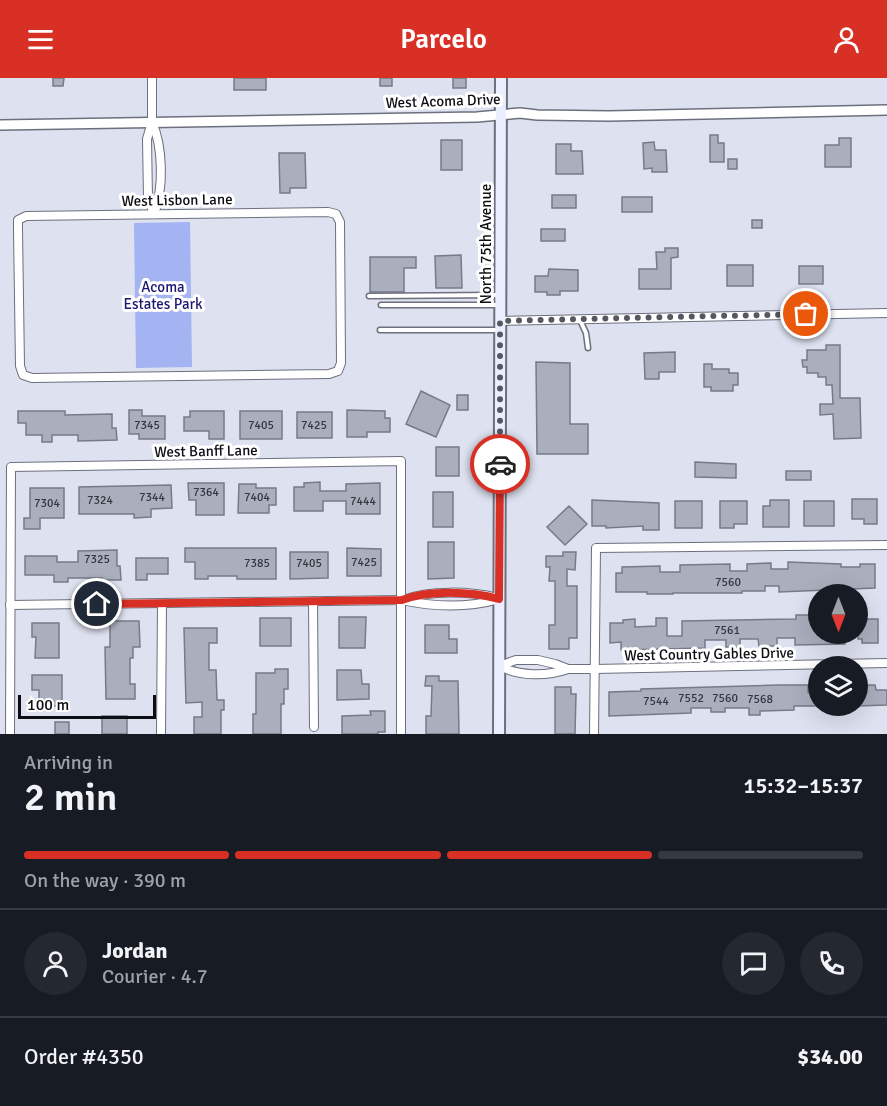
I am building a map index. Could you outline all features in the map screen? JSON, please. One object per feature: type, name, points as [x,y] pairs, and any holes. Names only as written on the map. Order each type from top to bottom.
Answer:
[{"type":"main road","name":"North 75th Avenue","points":[[499,734],[501,78]]},
{"type":"street","points":[[152,78],[152,122],[147,139],[147,160],[148,198],[154,214]]},
{"type":"street","name":"West Acoma Drive","points":[[0,125],[477,117],[520,113],[537,116],[609,116],[887,110]]},
{"type":"street","points":[[152,122],[159,138],[160,198],[154,214]]},
{"type":"street","points":[[147,160],[159,160]]},
{"type":"street","name":"West Lisbon Lane","points":[[316,212],[336,214],[340,222],[341,363],[338,371],[329,374],[32,378],[23,375],[20,366],[18,220],[26,216],[154,214],[316,212]]},
{"type":"street","points":[[500,326],[579,320],[887,313]]},
{"type":"street","name":"West Banff Lane","points":[[10,605],[11,467],[401,461],[402,600]]},
{"type":"street","points":[[594,734],[596,548],[887,544]]},
{"type":"street","points":[[10,734],[10,605],[402,600],[419,604],[478,604],[499,599]]},
{"type":"street","points":[[401,734],[402,600]]},
{"type":"street","points":[[314,601],[314,727]]},
{"type":"street","points":[[161,734],[162,603]]},
{"type":"street","name":"West Country Gables Drive","points":[[499,666],[516,660],[538,660],[568,669]]},
{"type":"street","name":"West Country Gables Drive","points":[[499,666],[515,673],[555,674],[568,669],[887,663]]},
{"type":"lane","points":[[369,296],[500,300]]},
{"type":"lane","points":[[381,305],[500,300]]},
{"type":"lane","points":[[579,320],[586,333],[588,348]]},
{"type":"lane","points":[[380,330],[500,326]]},
{"type":"green space","name":"Acoma Estates Park","points":[[190,222],[192,367],[136,368],[134,223]]},
{"type":"building","points":[[53,78],[64,78],[63,86],[53,86]]},
{"type":"building","points":[[234,78],[266,78],[266,90],[234,90]]},
{"type":"building","points":[[380,78],[392,78],[392,86],[380,86]]},
{"type":"building","points":[[453,78],[466,78],[466,88],[453,88]]},
{"type":"building","points":[[710,135],[718,135],[718,143],[724,143],[724,162],[710,162]]},
{"type":"building","points":[[839,138],[851,138],[851,167],[825,167],[825,145],[839,145]]},
{"type":"building","points":[[441,140],[462,140],[462,170],[441,170]]},
{"type":"building","points":[[654,142],[655,150],[666,150],[667,172],[652,172],[652,168],[644,169],[643,143]]},
{"type":"building","points":[[556,144],[571,144],[571,151],[582,151],[583,174],[556,174]]},
{"type":"building","points":[[279,153],[305,153],[306,188],[290,188],[290,193],[280,193]]},
{"type":"building","points":[[728,159],[737,159],[737,169],[728,169]]},
{"type":"building","points":[[552,195],[576,195],[576,208],[552,208]]},
{"type":"building","points":[[622,197],[652,197],[652,212],[622,212]]},
{"type":"building","points":[[752,220],[762,220],[762,228],[752,228]]},
{"type":"building","points":[[541,229],[565,229],[565,241],[541,241]]},
{"type":"building","points":[[665,248],[678,248],[678,257],[671,258],[671,289],[639,289],[639,269],[657,269],[656,252],[665,252]]},
{"type":"building","points":[[461,255],[462,288],[436,288],[435,256]]},
{"type":"building","points":[[370,257],[416,257],[416,268],[404,268],[404,292],[370,292]]},
{"type":"building","points":[[727,265],[753,265],[753,286],[727,286]]},
{"type":"building","points":[[799,266],[823,266],[823,284],[799,284]]},
{"type":"building","points":[[549,269],[578,270],[578,291],[560,291],[560,295],[535,292],[535,276],[548,276]]},
{"type":"building","points":[[826,345],[840,345],[840,398],[860,398],[861,438],[834,439],[833,414],[820,415],[820,404],[833,404],[832,385],[826,385],[826,377],[818,377],[818,373],[807,373],[807,367],[803,367],[802,360],[807,360],[807,350],[826,350]]},
{"type":"building","points":[[675,352],[675,372],[659,372],[659,379],[645,379],[644,353]]},
{"type":"building","points":[[536,362],[570,363],[570,424],[588,424],[588,454],[537,454]]},
{"type":"building","points":[[704,364],[712,364],[712,369],[729,369],[729,373],[738,373],[738,385],[733,385],[733,391],[711,391],[711,387],[704,387]]},
{"type":"building","points":[[421,391],[450,405],[436,437],[406,424]]},
{"type":"building","points":[[457,395],[468,395],[468,410],[457,410]]},
{"type":"building","points":[[129,410],[142,410],[142,416],[165,416],[165,439],[139,439],[139,434],[129,434]]},
{"type":"building","points":[[347,410],[385,411],[385,418],[390,418],[390,432],[367,432],[367,437],[347,437]]},
{"type":"building","points":[[18,411],[65,411],[65,415],[112,414],[112,428],[116,428],[117,440],[78,441],[78,435],[52,435],[52,442],[42,442],[42,435],[26,435],[26,423],[18,423]]},
{"type":"building","points":[[190,411],[224,411],[224,439],[209,439],[209,431],[184,431],[184,417],[190,417]]},
{"type":"building","points":[[240,411],[282,411],[282,439],[240,439]]},
{"type":"building","points":[[297,412],[332,412],[332,438],[297,438]]},
{"type":"building","points":[[436,447],[459,447],[459,476],[436,476]]},
{"type":"building","points":[[695,462],[736,464],[736,478],[695,477]]},
{"type":"building","points":[[786,471],[811,471],[811,480],[786,480]]},
{"type":"building","points":[[320,482],[320,491],[346,491],[346,484],[380,483],[380,514],[346,514],[346,501],[323,501],[323,511],[294,511],[294,487],[304,487],[304,483]]},
{"type":"building","points":[[188,483],[224,483],[224,515],[196,515],[196,500],[189,500]]},
{"type":"building","points":[[239,484],[256,484],[256,488],[276,488],[276,505],[269,505],[269,513],[238,513]]},
{"type":"building","points":[[171,485],[172,508],[151,509],[151,517],[134,518],[134,514],[79,514],[79,487]]},
{"type":"building","points":[[30,488],[64,488],[64,518],[40,518],[40,529],[24,529],[24,518],[30,518]]},
{"type":"building","points":[[433,492],[453,492],[453,527],[433,527]]},
{"type":"building","points":[[852,499],[877,499],[877,524],[864,524],[864,519],[852,519]]},
{"type":"building","points":[[592,500],[659,503],[659,530],[643,530],[643,526],[606,528],[606,526],[592,526]]},
{"type":"building","points":[[770,500],[789,500],[789,527],[763,527],[763,506],[770,506]]},
{"type":"building","points":[[675,501],[702,501],[702,528],[675,528]]},
{"type":"building","points":[[720,501],[747,501],[747,524],[734,524],[734,528],[720,528]]},
{"type":"building","points":[[804,501],[834,501],[834,526],[804,526]]},
{"type":"building","points":[[569,506],[587,524],[565,545],[547,527]]},
{"type":"building","points":[[428,542],[454,542],[454,578],[428,579]]},
{"type":"building","points":[[185,548],[276,548],[276,579],[208,576],[208,579],[195,579],[195,562],[185,562]]},
{"type":"building","points":[[347,548],[381,549],[381,576],[347,576]]},
{"type":"building","points":[[117,550],[117,566],[120,566],[121,580],[68,578],[68,582],[54,582],[54,575],[25,575],[25,556],[57,556],[57,562],[78,562],[78,551]]},
{"type":"building","points":[[290,552],[328,552],[328,578],[290,579]]},
{"type":"building","points":[[563,552],[576,552],[575,570],[567,569],[567,586],[577,586],[577,638],[569,638],[569,649],[549,649],[549,625],[555,625],[555,581],[549,581],[550,567],[546,567],[546,556],[563,556]]},
{"type":"building","points":[[136,558],[168,558],[168,574],[147,574],[147,580],[136,580]]},
{"type":"building","points":[[788,562],[841,564],[841,567],[875,564],[875,588],[868,588],[868,584],[808,584],[808,591],[779,592],[779,586],[765,586],[765,591],[742,591],[742,593],[616,592],[616,573],[622,573],[622,567],[660,566],[660,572],[680,572],[680,565],[730,564],[730,571],[747,571],[747,564],[771,563],[771,569],[788,569]]},
{"type":"building","points":[[796,615],[808,615],[808,644],[845,644],[795,645],[795,638],[777,638],[777,646],[759,646],[758,639],[740,639],[740,647],[726,647],[726,640],[705,640],[705,648],[621,650],[621,642],[610,643],[610,623],[623,623],[623,620],[635,619],[635,627],[656,626],[656,618],[667,618],[667,636],[682,636],[682,621],[796,619]]},
{"type":"building","points":[[339,617],[366,617],[365,648],[339,648]]},
{"type":"building","points":[[260,618],[291,618],[291,646],[260,646]]},
{"type":"building","points":[[868,619],[878,619],[878,643],[868,643]]},
{"type":"building","points":[[110,621],[139,621],[140,647],[133,647],[133,658],[130,658],[130,684],[135,684],[135,699],[106,699],[105,647],[110,647]]},
{"type":"building","points":[[32,623],[59,623],[59,658],[35,658],[36,637],[32,637]]},
{"type":"building","points":[[425,625],[449,625],[449,639],[457,639],[457,653],[425,653]]},
{"type":"building","points":[[184,628],[217,628],[217,643],[209,643],[209,670],[216,670],[217,700],[224,700],[224,710],[221,710],[221,734],[194,734],[194,717],[202,717],[202,702],[186,703]]},
{"type":"building","points":[[275,669],[288,669],[288,689],[284,689],[284,704],[281,704],[281,734],[253,734],[253,714],[256,714],[256,673],[275,673]]},
{"type":"building","points":[[337,670],[361,670],[362,684],[369,684],[369,699],[337,700]]},
{"type":"building","points":[[32,675],[62,675],[62,706],[39,706],[39,690],[32,690]]},
{"type":"building","points":[[426,676],[439,676],[439,681],[458,681],[459,734],[426,734],[426,716],[431,716],[432,686],[425,686]]},
{"type":"building","points":[[808,685],[808,706],[794,706],[794,710],[760,711],[760,715],[749,715],[749,708],[725,708],[725,712],[711,712],[711,708],[691,708],[691,713],[609,716],[609,692],[641,691],[641,689]]},
{"type":"building","points":[[868,685],[875,685],[876,690],[887,690],[887,705],[868,706]]},
{"type":"building","points":[[555,687],[571,687],[571,694],[576,694],[575,734],[555,734]]},
{"type":"building","points":[[370,711],[385,711],[385,732],[342,734],[342,716],[371,715]]},
{"type":"building","points":[[102,716],[127,716],[127,734],[102,734]]},
{"type":"building","points":[[55,722],[69,722],[69,734],[55,734]]},
{"type":"way so far","points":[[500,464],[500,321],[806,314]]},
{"type":"route","points":[[97,604],[402,600],[417,594],[481,594],[499,599],[500,464]]}]
